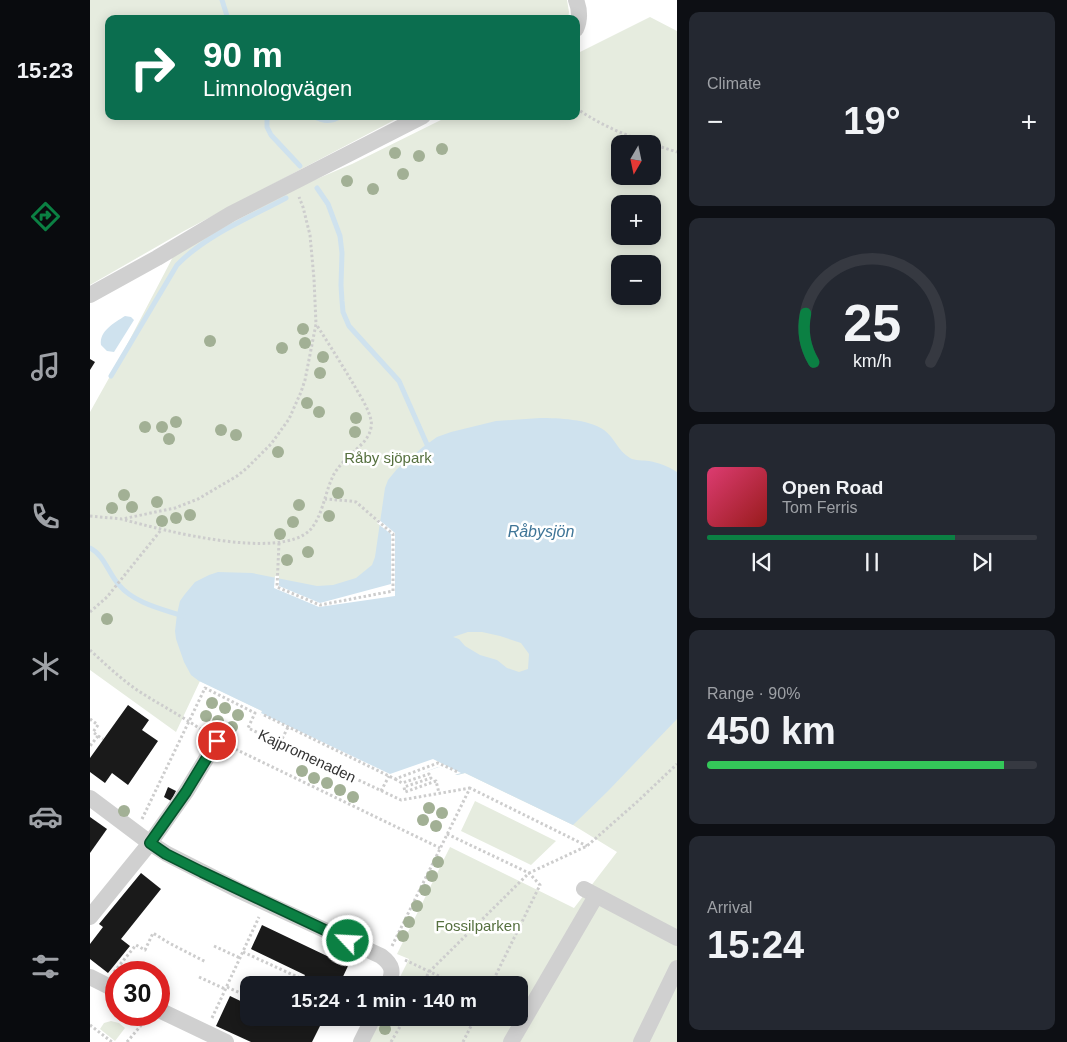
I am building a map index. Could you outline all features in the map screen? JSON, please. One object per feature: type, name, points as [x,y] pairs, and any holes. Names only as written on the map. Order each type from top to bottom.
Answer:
[{"type":"street","points":[[576,0],[579,15]]},
{"type":"street","points":[[90,294],[157,258],[231,214],[415,120]]},
{"type":"street","points":[[90,917],[150,843],[186,792],[217,741]]},
{"type":"street","points":[[90,798],[166,854],[385,959],[392,969],[391,976]]},
{"type":"street","points":[[512,1042],[590,892],[677,938]]},
{"type":"street","points":[[640,1042],[677,968]]},
{"type":"street","points":[[170,1015],[226,1042]]},
{"type":"street","points":[[361,1042],[368,1026]]},
{"type":"path","points":[[580,111],[594,121],[628,135]]},
{"type":"path","points":[[661,147],[677,152]]},
{"type":"path","points":[[122,519],[175,508],[198,500],[237,476],[271,444],[289,419],[308,370],[316,324],[310,235],[303,206],[294,182]]},
{"type":"path","points":[[90,516],[122,519],[161,530],[210,539],[240,542],[279,543],[296,539],[310,530],[316,521],[334,475],[369,435],[372,424],[363,401],[316,324]]},
{"type":"path","points":[[279,543],[277,587],[320,605],[393,591],[393,534],[356,502],[325,499]]},
{"type":"path","points":[[90,612],[107,597],[161,530]]},
{"type":"path","name":"Kajpromenaden","points":[[90,650],[136,689],[158,704],[190,720],[217,741],[440,848]]},
{"type":"path","name":"Kajpromenaden","points":[[190,720],[205,688],[255,713],[248,728],[401,800],[470,788]]},
{"type":"path","points":[[264,715],[402,783],[429,774],[431,778],[404,788],[405,792],[436,781],[439,793]]},
{"type":"path","points":[[90,719],[98,725],[93,732],[103,739]]},
{"type":"path","points":[[135,832],[190,720]]},
{"type":"path","points":[[280,743],[288,727]]},
{"type":"path","points":[[90,746],[98,736]]},
{"type":"path","points":[[396,779],[438,763],[458,772]]},
{"type":"path","points":[[427,976],[529,873],[587,846],[677,764]]},
{"type":"path","points":[[381,791],[389,776]]},
{"type":"path","points":[[385,959],[470,788],[587,846]]},
{"type":"path","points":[[447,834],[529,873],[540,885],[495,976]]},
{"type":"path","points":[[205,1032],[266,903]]},
{"type":"path","points":[[103,983],[136,946],[145,950],[153,933],[206,962]]},
{"type":"path","points":[[214,946],[240,958]]},
{"type":"path","points":[[243,952],[295,976]]},
{"type":"path","points":[[385,959],[396,956],[438,976]]},
{"type":"path","points":[[199,977],[240,993]]},
{"type":"path","points":[[90,1025],[112,1042]]},
{"type":"path","points":[[127,1042],[141,1026]]},
{"type":"path","points":[[391,1042],[400,1026]]},
{"type":"path","points":[[463,1042],[471,1026]]},
{"type":"green space","points":[[90,0],[567,0],[569,15],[105,15],[105,120],[394,120],[184,231],[90,285]]},
{"type":"green space","name":"Råby sjöpark","points":[[650,17],[677,31],[677,1042],[369,1042],[377,1026],[528,1026],[528,976],[400,976],[409,959],[397,954],[450,847],[574,908],[617,852],[573,825],[465,773],[457,775],[439,767],[260,716],[262,711],[200,681],[176,732],[90,670],[90,412],[175,253],[305,184],[352,164],[441,120],[580,120],[580,52]]},
{"type":"green space","points":[[475,801],[556,841],[531,865],[461,831]]},
{"type":"green space","points":[[104,1023],[105,1026],[123,1026],[125,1028],[115,1041],[100,1029]]},
{"type":"water","points":[[125,316],[131,317],[134,320],[114,352],[107,351],[101,345],[102,336],[108,328]]},
{"type":"water","name":"Råbysjön","points":[[547,418],[590,423],[604,430],[622,452],[630,458],[667,466],[677,472],[677,719],[573,825],[465,773],[457,775],[439,767],[396,782],[260,716],[262,711],[199,681],[191,675],[176,639],[175,631],[180,601],[195,582],[209,575],[218,572],[252,573],[317,586],[333,585],[356,578],[372,565],[375,557],[385,488],[388,480],[397,469],[437,437],[496,421]],"holes":[[[468,632],[482,632],[521,643],[529,654],[528,669],[519,672],[507,668],[497,660],[480,655],[465,646],[459,639],[453,637]]]},
{"type":"pier","points":[[378,519],[395,533],[395,596],[319,607],[274,588],[275,576],[279,576],[279,586],[320,603],[391,584],[391,534],[377,523]]},
{"type":"pier","points":[[261,713],[390,774],[433,759],[461,773],[454,775],[438,767],[404,780],[405,782],[396,784],[259,718]]},
{"type":"building","points":[[90,359],[95,362],[90,370]]},
{"type":"building","points":[[128,705],[149,720],[142,730],[158,741],[128,785],[112,773],[105,783],[90,772],[90,758]]},
{"type":"building","points":[[168,787],[176,791],[171,801],[164,797]]},
{"type":"building","points":[[90,817],[107,829],[90,853]]},
{"type":"building","points":[[141,873],[161,889],[121,939],[130,946],[118,961],[105,961],[105,971],[90,959],[90,944],[103,927],[99,924]]},
{"type":"building","points":[[262,925],[348,966],[343,976],[304,976],[251,949]]},
{"type":"building","points":[[230,996],[240,1001],[240,1026],[320,1026],[312,1042],[251,1042],[216,1026]]},
{"type":"waterway","points":[[222,0],[227,15]]},
{"type":"waterway","points":[[267,120],[267,127],[271,135],[300,166]]},
{"type":"waterway","points":[[317,188],[328,204],[340,236],[343,312],[349,326],[399,381],[429,449]]},
{"type":"waterway","points":[[111,376],[177,265],[188,254],[214,236],[286,198]]},
{"type":"waterway","points":[[90,548],[99,555],[115,580],[125,591],[149,605],[183,616]]},
{"type":"route","points":[[217,741],[186,792],[150,843],[166,854],[240,891],[348,941]]},
{"type":"park label","name":"Fossilparken","points":[[478,926]]}]
